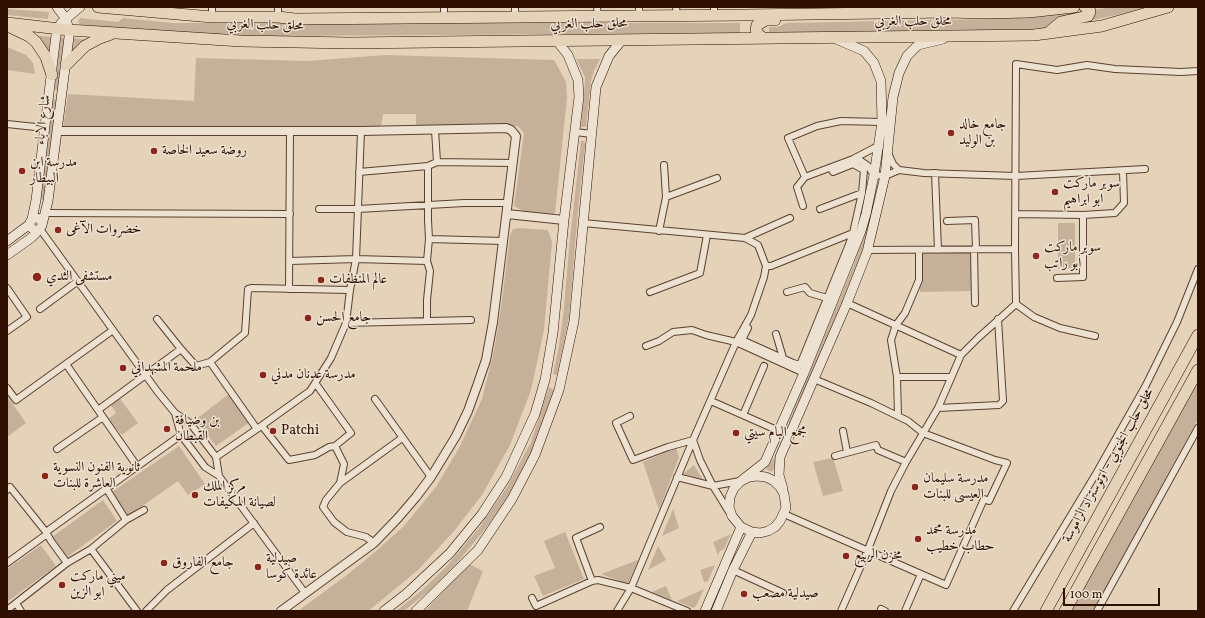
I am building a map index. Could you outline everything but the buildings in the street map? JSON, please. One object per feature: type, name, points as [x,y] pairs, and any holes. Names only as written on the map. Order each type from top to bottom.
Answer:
[{"type":"highway","name":"محلق حلب الغربي","points":[[98,7],[212,12],[278,12],[295,19],[444,12],[778,11],[801,14],[833,10],[948,9],[1029,12],[1074,7]]},
{"type":"highway","points":[[1048,33],[1061,22],[1088,16],[1090,12],[1089,8],[1085,7]]},
{"type":"highway","name":"محلق حلب الغربي","points":[[7,24],[241,41],[349,43],[1034,35],[1102,26],[1168,7]]},
{"type":"highway","points":[[763,38],[756,30],[758,25],[766,20],[784,19],[801,14]]},
{"type":"highway","points":[[7,24],[29,36],[36,42],[46,57],[52,75]]},
{"type":"highway","points":[[66,65],[78,52],[92,41],[117,33]]},
{"type":"highway","name":"محلق حلب الجنوبي - اوتوستراد الراموسة","points":[[1046,611],[1198,335]]},
{"type":"highway","points":[[1065,611],[1198,370]]},
{"type":"main road","points":[[57,7],[66,19]]},
{"type":"main road","points":[[64,29],[66,19],[80,7]]},
{"type":"main road","name":"شارع الاباء","points":[[40,228],[46,212],[48,201],[66,65],[64,29]]},
{"type":"main road","name":"شارع الاباء","points":[[31,221],[36,200],[56,35],[64,29]]},
{"type":"main road","points":[[833,37],[862,50],[874,63],[881,81],[882,122],[874,175],[861,231],[779,431],[765,462],[734,488],[730,497],[729,507],[732,516],[741,527],[752,532],[760,533],[768,531],[775,527],[784,514],[786,501],[780,475],[780,457],[847,303],[867,250],[885,176],[893,97],[899,73],[907,56],[918,45],[953,36]]},
{"type":"main road","points":[[384,611],[406,594],[450,553],[482,514],[506,477],[535,414],[545,380],[553,333],[564,220],[579,97],[578,80],[568,55],[558,40]]},
{"type":"main road","points":[[416,611],[478,550],[512,499],[535,456],[561,383],[574,321],[596,87],[609,56],[622,40]]},
{"type":"main road","points":[[50,92],[62,93]]},
{"type":"main road","points":[[36,200],[40,204],[48,201]]},
{"type":"main road","points":[[7,241],[31,221],[36,218],[40,219],[40,228],[23,244],[7,255]]},
{"type":"main road","points":[[15,235],[22,239],[23,244]]},
{"type":"main road","points":[[545,380],[561,383]]},
{"type":"main road","points":[[741,481],[753,476],[766,477],[774,481],[784,494]]},
{"type":"main road","points":[[705,611],[741,527]]},
{"type":"main road","points":[[716,611],[733,570],[752,532]]},
{"type":"street","points":[[1016,304],[1016,64],[1057,70],[1087,64],[1115,69],[1181,72],[1198,71]]},
{"type":"street","points":[[805,177],[788,138],[817,126],[842,121],[882,122]]},
{"type":"street","points":[[7,124],[45,128]]},
{"type":"street","points":[[57,131],[361,131],[508,129],[514,133],[516,138],[493,322],[486,360],[468,411],[445,455],[431,477],[398,518],[374,543],[281,611]]},
{"type":"street","points":[[435,130],[437,162]]},
{"type":"street","points":[[289,289],[290,131]]},
{"type":"street","points":[[216,457],[310,391],[316,384],[331,358],[346,323],[356,259],[361,131]]},
{"type":"street","points":[[575,132],[592,134]]},
{"type":"street","points":[[803,206],[797,187],[805,177],[853,159],[878,146],[887,149],[889,158],[899,170]]},
{"type":"street","points":[[853,159],[861,161],[868,166],[874,175],[885,176],[899,170],[1016,176],[1145,169]]},
{"type":"street","points":[[360,172],[428,166],[437,162],[513,163]]},
{"type":"street","points":[[646,346],[659,341],[673,332],[692,330],[736,342],[784,361],[800,365],[853,233],[862,192],[864,170],[853,164],[833,172],[831,168]]},
{"type":"street","points":[[659,231],[666,197],[664,165]]},
{"type":"street","points":[[427,321],[427,300],[430,271],[427,261],[429,239],[428,166]]},
{"type":"street","points":[[1016,214],[1083,215],[1115,213],[1124,203],[1124,171]]},
{"type":"street","points":[[935,173],[938,250]]},
{"type":"street","points":[[666,197],[717,178]]},
{"type":"street","points":[[820,209],[862,192]]},
{"type":"street","points":[[320,209],[358,209],[464,203],[508,203]]},
{"type":"street","points":[[46,212],[290,214]]},
{"type":"street","points":[[507,214],[564,220]]},
{"type":"street","points":[[1057,278],[1083,277],[1083,215]]},
{"type":"street","points":[[745,238],[790,218]]},
{"type":"street","points":[[947,221],[975,220],[975,303]]},
{"type":"street","points":[[583,223],[745,238],[758,245],[766,266],[754,307],[736,342],[693,440],[631,588],[618,611]]},
{"type":"street","points":[[40,228],[145,374],[175,413],[190,423],[216,457],[219,476]]},
{"type":"street","points":[[766,266],[771,266],[853,233]]},
{"type":"street","points":[[650,292],[700,272],[707,235]]},
{"type":"street","points":[[429,239],[504,241]]},
{"type":"street","points":[[867,250],[1015,248]]},
{"type":"street","points":[[898,416],[897,378],[891,340],[896,325],[904,313],[919,280],[919,250]]},
{"type":"street","points":[[290,261],[356,259],[427,261]]},
{"type":"street","points":[[1013,611],[1097,472],[1146,385],[1177,322],[1198,269]]},
{"type":"street","points":[[40,309],[78,281]]},
{"type":"street","points":[[787,292],[806,287],[810,293],[827,298]]},
{"type":"street","points":[[7,288],[27,317],[7,331]]},
{"type":"street","points":[[157,319],[180,349],[196,366],[210,362],[245,333],[248,289],[350,290]]},
{"type":"street","points":[[847,303],[961,355]]},
{"type":"street","points":[[840,611],[867,552],[891,490],[938,408],[961,355],[998,319],[1016,304]]},
{"type":"street","points":[[1016,304],[1034,317],[1060,328],[1095,336]]},
{"type":"street","points":[[754,307],[754,314],[742,340],[804,373]]},
{"type":"street","points":[[938,408],[998,405],[1003,401],[998,319]]},
{"type":"street","points":[[346,323],[472,320]]},
{"type":"street","points":[[7,388],[16,400],[113,330]]},
{"type":"street","points":[[776,334],[784,361]]},
{"type":"street","points":[[98,410],[180,349]]},
{"type":"street","points":[[210,362],[259,428],[289,460],[315,455],[329,447],[335,446],[351,433],[316,384]]},
{"type":"street","points":[[66,364],[137,466]]},
{"type":"street","points":[[743,415],[764,366]]},
{"type":"street","points":[[897,378],[951,377]]},
{"type":"street","points":[[784,514],[867,552],[946,585],[984,499],[989,501],[1007,463],[995,460],[923,433],[908,421],[898,416],[814,379]]},
{"type":"street","points":[[375,399],[431,477]]},
{"type":"street","points":[[711,400],[779,431]]},
{"type":"street","points":[[175,413],[181,435],[205,467],[219,476],[305,593]]},
{"type":"street","points":[[630,416],[616,423],[633,460],[693,440]]},
{"type":"street","points":[[57,449],[103,417]]},
{"type":"street","points":[[1097,611],[1198,428]]},
{"type":"street","points":[[843,431],[847,452]]},
{"type":"street","points":[[7,563],[106,488],[181,435]]},
{"type":"street","points":[[374,543],[366,537],[347,532],[334,522],[323,508],[326,500],[340,483],[402,438]]},
{"type":"street","points":[[693,440],[700,460],[713,486],[732,516]]},
{"type":"street","points":[[835,456],[876,445],[878,450],[906,462]]},
{"type":"street","points":[[335,446],[344,464],[340,483]]},
{"type":"street","points":[[677,477],[713,486],[741,481]]},
{"type":"street","points":[[8,486],[46,533],[67,563]]},
{"type":"street","points":[[106,488],[126,520]]},
{"type":"street","points":[[7,610],[67,563],[91,549],[126,520],[144,510]]},
{"type":"street","points":[[146,611],[167,590],[254,523]]},
{"type":"street","points":[[592,580],[576,538],[600,527]]},
{"type":"street","points":[[91,549],[137,611]]},
{"type":"street","points":[[733,570],[784,593]]},
{"type":"street","points":[[905,611],[921,574]]},
{"type":"street","points":[[532,598],[536,606],[592,580],[598,580],[631,588],[687,611]]},
{"type":"street","points":[[16,603],[21,611]]},
{"type":"shaded area","points":[[1112,7],[1145,7],[1066,26],[1094,10]]},
{"type":"shaded area","points":[[7,9],[49,12],[48,19],[7,15]]},
{"type":"shaded area","points":[[1080,12],[1061,18],[1045,28],[1008,31],[769,33],[769,27],[778,27],[786,23],[984,19]]},
{"type":"shaded area","points":[[80,18],[118,22],[123,18],[172,23],[740,23],[740,33],[276,36],[210,34],[86,26],[81,25],[78,22]]},
{"type":"shaded area","points":[[30,35],[53,37],[50,56]]},
{"type":"shaded area","points":[[60,37],[65,38],[59,90],[53,89]]},
{"type":"shaded area","points":[[74,38],[89,40],[72,54]]},
{"type":"shaded area","points":[[7,47],[26,55],[33,63],[35,74],[7,70]]},
{"type":"shaded area","points":[[385,55],[554,60],[566,82],[567,98],[555,213],[523,211],[514,206],[524,133],[518,126],[416,127],[416,114],[383,114],[381,126],[308,128],[63,128],[68,94],[194,101],[196,58],[308,61]]},
{"type":"shaded area","points":[[576,59],[600,59],[591,81],[586,127],[581,127],[585,77]]},
{"type":"shaded area","points":[[53,99],[58,100],[44,200],[40,199]]},
{"type":"shaded area","points":[[581,141],[584,141],[585,144],[569,317],[557,375],[553,374],[559,346],[564,308]]},
{"type":"shaded area","points":[[875,184],[878,184],[860,259],[772,472],[766,469],[775,456],[855,261],[868,216]]},
{"type":"shaded area","points":[[1058,223],[1075,223],[1075,269],[1058,269]]},
{"type":"shaded area","points":[[513,229],[548,230],[552,242],[544,330],[531,390],[510,445],[482,495],[454,531],[418,570],[368,611],[298,611],[347,575],[404,526],[436,487],[459,448],[482,399],[494,351],[510,235]]},
{"type":"shaded area","points":[[971,252],[972,291],[920,292],[920,253]]},
{"type":"shaded area","points":[[1198,380],[1198,419],[1093,611],[1071,611]]},
{"type":"shaded area","points":[[549,387],[554,390],[535,448],[507,499],[457,563],[430,590],[404,611],[396,611],[421,591],[446,567],[479,528],[507,487],[531,442]]},
{"type":"shaded area","points":[[229,394],[250,422],[216,446],[195,420]]},
{"type":"shaded area","points":[[7,396],[26,423],[7,437]]},
{"type":"shaded area","points":[[118,396],[138,423],[122,435],[108,419],[116,413],[109,402]]},
{"type":"shaded area","points":[[179,446],[205,484],[188,495],[178,481],[128,516],[112,492]]},
{"type":"shaded area","points":[[676,448],[679,457],[659,510],[643,462]]},
{"type":"shaded area","points":[[833,458],[843,491],[823,496],[813,462]]},
{"type":"shaded area","points":[[694,465],[703,480],[683,474]]},
{"type":"shaded area","points":[[103,500],[117,521],[67,557],[52,537]]},
{"type":"shaded area","points":[[673,509],[679,528],[662,536]]},
{"type":"shaded area","points":[[565,532],[584,579],[543,596],[534,576],[555,568],[544,541]]},
{"type":"shaded area","points":[[731,534],[724,549],[720,551],[718,555],[713,542]]},
{"type":"shaded area","points":[[41,545],[56,566],[7,602],[7,569]]},
{"type":"shaded area","points":[[658,546],[666,560],[648,570]]},
{"type":"shaded area","points":[[638,560],[629,582],[625,583],[601,574]]},
{"type":"shaded area","points":[[469,564],[483,571],[467,611],[425,611]]},
{"type":"shaded area","points":[[715,565],[708,581],[704,582],[700,570]]},
{"type":"shaded area","points":[[666,586],[672,600],[652,592]]},
{"type":"shaded area","points":[[704,589],[696,606],[693,608],[677,601]]},
{"type":"place","name":"جامع خالد بن الوليد","points":[[951,133]]},
{"type":"place","name":"روضة سعيد الخاصة","points":[[154,151]]},
{"type":"place","name":"مدرسة ابن البيطار","points":[[22,171]]},
{"type":"place","name":"سوبر ماركت ابو ابراهيم","points":[[1055,192]]},
{"type":"place","name":"خضروات الآغى","points":[[58,230]]},
{"type":"place","name":"سوبر ماركت ابو راتب","points":[[1036,256]]},
{"type":"place","name":"مستشفى الثدي","points":[[37,277]]},
{"type":"place","name":"عالم المنظفات","points":[[321,280]]},
{"type":"place","name":"جامع الحسن","points":[[308,318]]},
{"type":"place","name":"ملحمة المشهداني","points":[[123,368]]},
{"type":"place","name":"مدرسة عدنان مدني","points":[[263,375]]},
{"type":"place","name":"بن وضيافة القبطان","points":[[167,429]]},
{"type":"place","name":"Patchi","points":[[273,431]]},
{"type":"place","name":"مجمع البام سيتي","points":[[736,433]]},
{"type":"place","name":"ثانوية الفنون النسوية العاشرة للبنات","points":[[45,476]]},
{"type":"place","name":"مدرسة سليمان العيسى للبنات","points":[[915,487]]},
{"type":"place","name":"مركز الملك لصيانة المكيفات","points":[[195,495]]},
{"type":"place","name":"مدرسة محمد حطاب خطيب","points":[[918,539]]},
{"type":"place","name":"مخزن الربيع","points":[[846,556]]},
{"type":"place","name":"جامع الفاروق","points":[[164,563]]},
{"type":"place","name":"صيدلية عائدة كوسا","points":[[258,567]]},
{"type":"place","name":"ميني ماركت ابو الزين","points":[[62,585]]},
{"type":"place","name":"صيدلية مصعب","points":[[744,594]]}]
